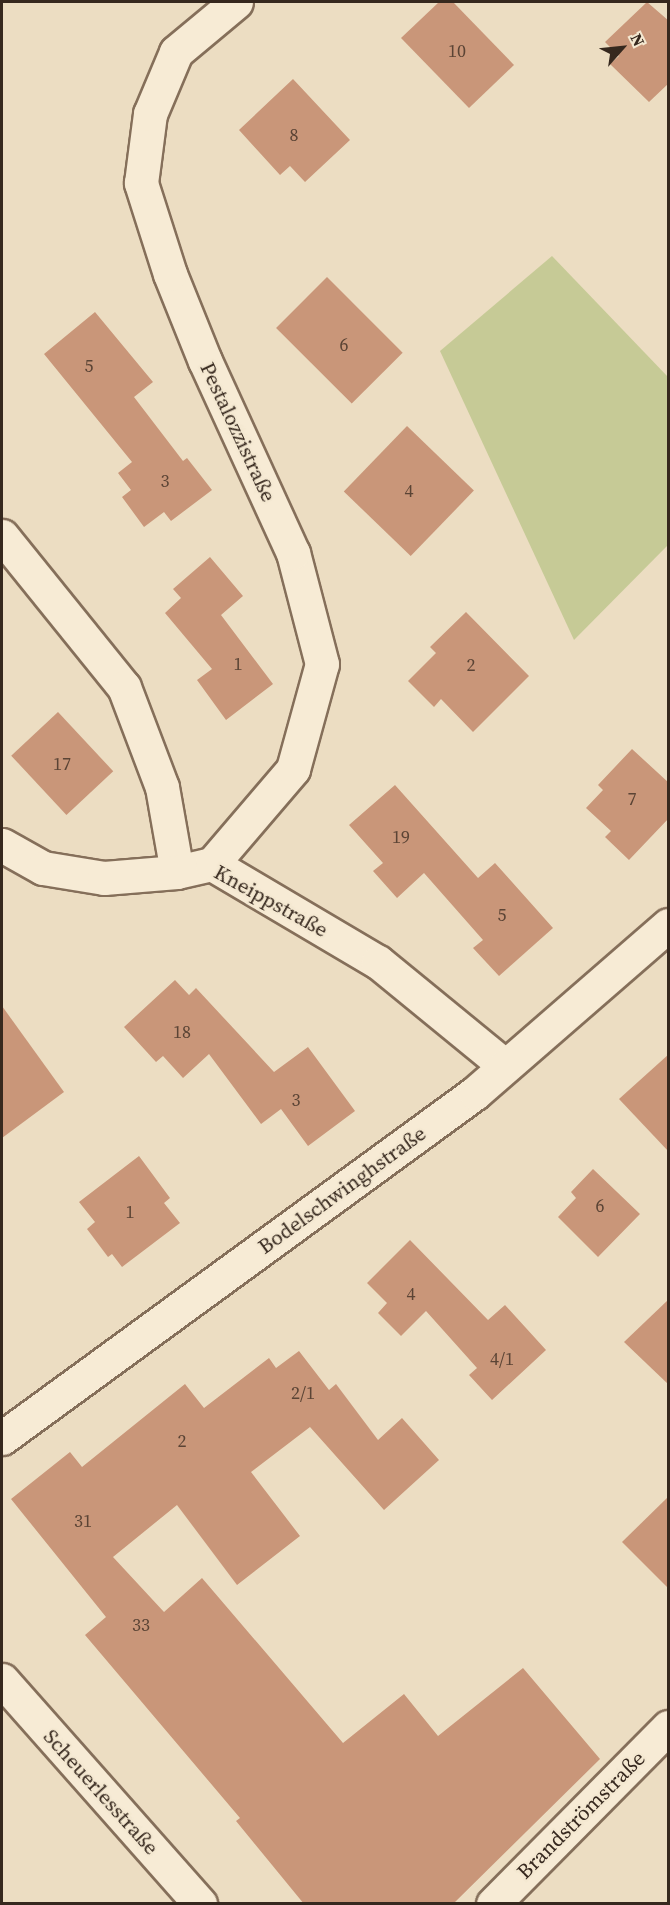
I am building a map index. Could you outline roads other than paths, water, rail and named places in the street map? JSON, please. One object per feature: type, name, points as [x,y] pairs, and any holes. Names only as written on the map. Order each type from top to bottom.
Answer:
[{"type":"street","name":"Pestalozzistraße","points":[[212,864],[293,770],[322,664],[293,553],[205,361],[170,274],[141,183],[150,114],[176,52],[236,2]]},
{"type":"street","points":[[2,536],[123,687],[162,787],[177,872]]},
{"type":"street","name":"Kneippstraße","points":[[2,844],[43,868],[104,878],[177,872],[212,864],[378,962],[505,1066]]},
{"type":"street","name":"Bodelschwinghstraße","points":[[2,1438],[475,1093],[669,925]]},
{"type":"street","name":"Scheuerlesstraße","points":[[2,1680],[200,1904]]},
{"type":"street","name":"Brandströmstraße","points":[[493,1904],[669,1727]]}]
